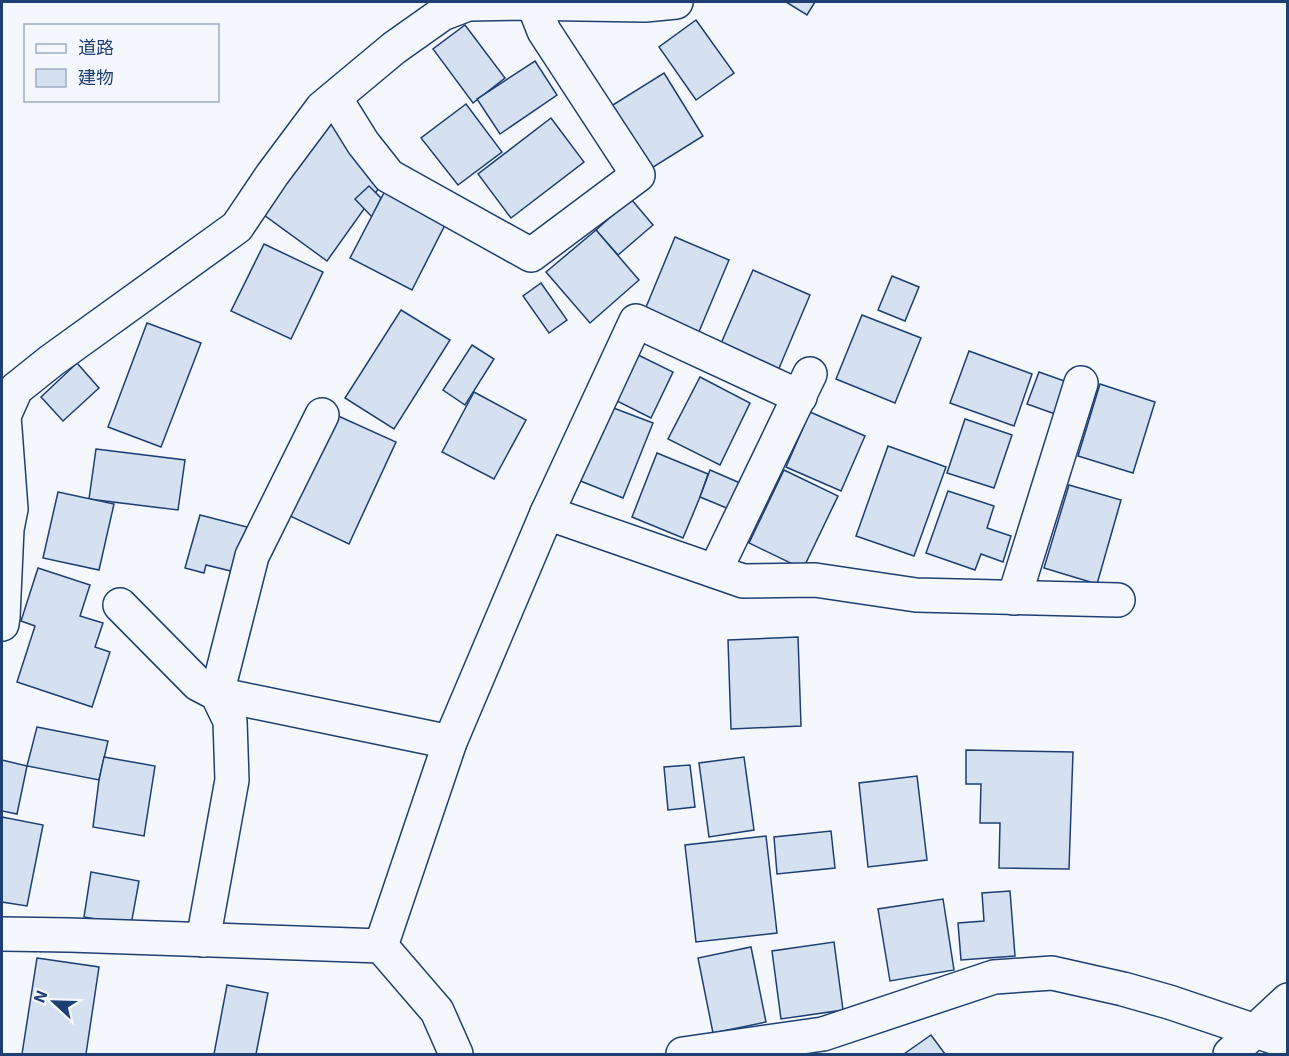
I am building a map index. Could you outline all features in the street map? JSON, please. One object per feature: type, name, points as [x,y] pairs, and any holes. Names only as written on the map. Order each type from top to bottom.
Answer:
[{"type":"street","points":[[2,624],[4,528],[11,509],[4,416],[16,389],[51,361],[237,227],[322,108],[394,48],[442,14],[468,4],[645,5],[676,2]]},
{"type":"street","points":[[335,98],[363,143],[389,176],[531,255],[638,174],[544,31],[534,3]]},
{"type":"street","points":[[381,946],[450,742],[547,513],[636,321],[805,385],[715,572]]},
{"type":"street","points":[[1014,598],[1081,383]]},
{"type":"street","points":[[203,940],[232,780],[230,721],[217,694],[252,556],[322,415]]},
{"type":"street","points":[[547,513],[742,581],[815,580],[916,595],[1118,600]]},
{"type":"street","points":[[120,605],[198,684],[217,694],[450,742]]},
{"type":"street","points":[[2,934],[381,946],[437,1011],[456,1054]]},
{"type":"street","points":[[683,1054],[823,1034],[994,977],[1052,973],[1169,1002],[1287,1042]]},
{"type":"street","points":[[1230,1054],[1287,1000]]},
{"type":"building","points":[[786,2],[815,2],[807,15]]},
{"type":"building","points":[[696,20],[734,73],[696,100],[659,47]]},
{"type":"building","points":[[465,25],[505,78],[473,103],[433,49]]},
{"type":"building","points":[[535,61],[557,95],[500,134],[477,99]]},
{"type":"building","points":[[664,73],[703,136],[647,171],[608,108]]},
{"type":"building","points":[[466,104],[502,152],[458,185],[421,138]]},
{"type":"building","points":[[333,118],[396,164],[327,261],[264,215]]},
{"type":"building","points":[[551,118],[584,162],[511,218],[478,174]]},
{"type":"building","points":[[369,186],[381,198],[372,217],[355,199]]},
{"type":"building","points":[[387,187],[448,219],[412,290],[350,258]]},
{"type":"building","points":[[631,199],[653,225],[618,255],[596,230]]},
{"type":"building","points":[[596,230],[639,280],[590,323],[546,272]]},
{"type":"building","points":[[675,237],[729,260],[698,334],[644,312]]},
{"type":"building","points":[[264,244],[323,272],[291,339],[231,311]]},
{"type":"building","points":[[753,270],[810,295],[777,373],[719,348]]},
{"type":"building","points":[[892,276],[919,287],[905,321],[878,310]]},
{"type":"building","points":[[541,283],[567,320],[549,333],[523,296]]},
{"type":"building","points":[[401,310],[450,340],[394,429],[345,398]]},
{"type":"building","points":[[862,315],[921,338],[895,403],[836,379]]},
{"type":"building","points":[[147,323],[201,343],[161,447],[108,427]]},
{"type":"building","points":[[472,345],[494,359],[465,405],[443,390]]},
{"type":"building","points":[[630,351],[673,372],[651,418],[607,396]]},
{"type":"building","points":[[969,351],[1032,374],[1014,426],[950,403]]},
{"type":"building","points":[[77,363],[99,388],[63,421],[41,397]]},
{"type":"building","points":[[1039,372],[1070,383],[1058,415],[1027,404]]},
{"type":"building","points":[[700,377],[750,403],[720,465],[668,439]]},
{"type":"building","points":[[1100,384],[1155,402],[1133,473],[1078,456]]},
{"type":"building","points":[[474,392],[526,420],[494,479],[442,452]]},
{"type":"building","points":[[603,404],[653,423],[623,498],[573,478]]},
{"type":"building","points":[[810,412],[865,436],[841,491],[786,467]]},
{"type":"building","points":[[336,415],[396,442],[349,544],[290,516]]},
{"type":"building","points":[[965,419],[1012,435],[994,488],[947,473]]},
{"type":"building","points":[[888,446],[946,467],[914,556],[856,536]]},
{"type":"building","points":[[96,449],[185,460],[178,510],[89,499]]},
{"type":"building","points":[[657,453],[708,474],[683,538],[632,517]]},
{"type":"building","points":[[710,470],[740,483],[729,509],[700,497]]},
{"type":"building","points":[[784,470],[838,496],[803,569],[749,543]]},
{"type":"building","points":[[1069,485],[1121,500],[1097,584],[1044,568]]},
{"type":"building","points":[[948,491],[994,506],[987,528],[1011,536],[1003,562],[981,554],[975,570],[926,553]]},
{"type":"building","points":[[58,492],[114,504],[99,570],[43,558]]},
{"type":"building","points":[[200,515],[247,527],[235,572],[206,565],[204,573],[185,568]]},
{"type":"building","points":[[38,568],[90,585],[80,616],[103,623],[95,647],[110,652],[92,707],[17,682],[35,626],[21,621]]},
{"type":"building","points":[[798,637],[801,726],[731,729],[728,640]]},
{"type":"building","points":[[37,727],[108,741],[99,780],[27,766]]},
{"type":"building","points":[[966,750],[1073,752],[1069,869],[999,868],[1000,823],[980,823],[981,784],[966,784]]},
{"type":"building","points":[[104,757],[155,766],[144,836],[93,827]]},
{"type":"building","points":[[744,757],[754,830],[709,837],[699,763]]},
{"type":"building","points":[[2,760],[27,766],[17,814],[2,811]]},
{"type":"building","points":[[690,765],[695,807],[668,810],[664,767]]},
{"type":"building","points":[[917,776],[927,860],[868,867],[859,783]]},
{"type":"building","points":[[2,817],[43,825],[27,906],[2,902]]},
{"type":"building","points":[[831,831],[835,868],[777,874],[774,837]]},
{"type":"building","points":[[766,836],[777,933],[696,942],[685,845]]},
{"type":"building","points":[[91,872],[139,881],[131,925],[84,917]]},
{"type":"building","points":[[1010,891],[1015,956],[961,960],[958,923],[984,921],[982,893]]},
{"type":"building","points":[[943,899],[954,970],[890,981],[878,909]]},
{"type":"building","points":[[834,942],[843,1010],[781,1019],[772,951]]},
{"type":"building","points":[[751,947],[766,1022],[713,1033],[698,958]]},
{"type":"building","points":[[37,958],[99,967],[86,1054],[22,1054]]},
{"type":"building","points":[[227,985],[268,993],[256,1054],[214,1054]]},
{"type":"building","points":[[931,1035],[945,1054],[904,1054]]}]
